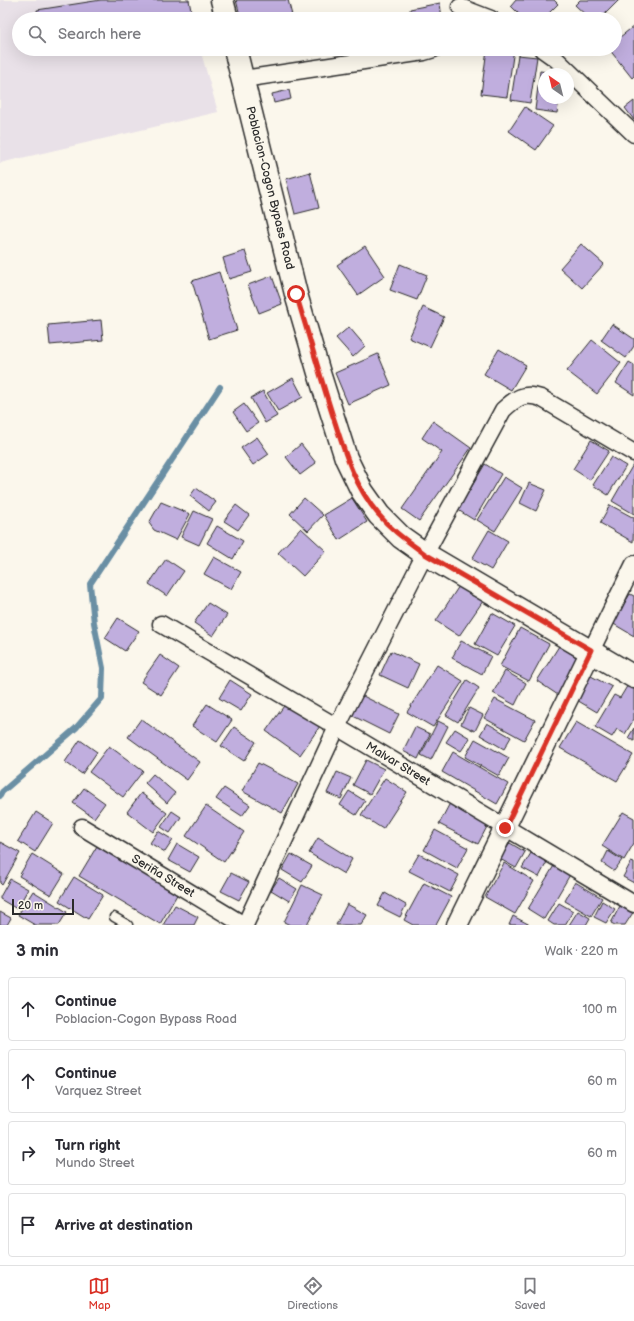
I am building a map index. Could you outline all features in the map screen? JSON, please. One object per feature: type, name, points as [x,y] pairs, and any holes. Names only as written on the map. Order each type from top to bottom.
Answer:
[{"type":"main road","points":[[222,0],[225,12]]},
{"type":"main road","name":"Poblacion-Cogon Bypass Road","points":[[237,56],[296,294],[346,458],[362,491],[379,515],[401,537],[425,554],[591,650],[634,677]]},
{"type":"street","points":[[459,9],[469,12]]},
{"type":"street","points":[[243,80],[398,56]]},
{"type":"street","points":[[552,56],[634,134]]},
{"type":"street","points":[[245,925],[337,727],[425,554],[503,410],[511,402],[521,397],[531,395],[541,398],[634,453]]},
{"type":"street","points":[[457,925],[634,564]]},
{"type":"street","name":"Malvar Street","points":[[161,624],[634,904]]},
{"type":"street","name":"Seriña Street","points":[[82,827],[245,925]]},
{"type":"lane","points":[[114,917],[128,925]]},
{"type":"shaded area","points":[[0,0],[187,0],[190,12],[12,12],[12,56],[202,56],[218,112],[0,163]]},
{"type":"building","points":[[101,0],[189,0],[191,12],[37,12],[37,10]]},
{"type":"building","points":[[236,0],[288,0],[291,12],[239,12]]},
{"type":"building","points":[[516,0],[554,0],[558,4],[550,12],[517,12],[511,6]]},
{"type":"building","points":[[580,0],[619,0],[607,12],[582,12],[575,5]]},
{"type":"building","points":[[440,3],[441,12],[411,12],[410,9]]},
{"type":"building","points":[[634,26],[634,76],[632,78],[615,56],[622,56],[622,35]]},
{"type":"building","points":[[486,56],[513,56],[507,97],[481,94]]},
{"type":"building","points":[[518,56],[537,57],[530,103],[511,100]]},
{"type":"building","points":[[538,87],[538,104],[558,104],[557,113],[535,110]]},
{"type":"building","points":[[289,90],[291,99],[274,103],[272,94]]},
{"type":"building","points":[[634,101],[634,120],[625,108]]},
{"type":"building","points":[[525,107],[553,126],[536,150],[509,131]]},
{"type":"building","points":[[310,172],[319,208],[295,214],[286,179]]},
{"type":"building","points":[[581,244],[604,264],[582,288],[560,268]]},
{"type":"building","points":[[365,246],[385,276],[358,295],[337,265]]},
{"type":"building","points":[[245,251],[252,272],[229,279],[223,258]]},
{"type":"building","points":[[400,264],[427,275],[417,300],[390,290]]},
{"type":"building","points":[[219,272],[237,330],[209,339],[192,281]]},
{"type":"building","points":[[272,276],[282,304],[259,313],[248,285]]},
{"type":"building","points":[[423,307],[444,317],[430,347],[409,338]]},
{"type":"building","points":[[101,320],[103,340],[50,345],[48,325]]},
{"type":"building","points":[[612,324],[634,339],[634,346],[626,358],[601,340]]},
{"type":"building","points":[[349,327],[365,346],[353,357],[336,338]]},
{"type":"building","points":[[592,340],[621,363],[597,394],[567,371]]},
{"type":"building","points":[[499,349],[526,365],[511,390],[484,374]]},
{"type":"building","points":[[378,354],[391,385],[348,404],[335,373]]},
{"type":"building","points":[[629,362],[634,365],[634,395],[616,383]]},
{"type":"building","points":[[293,378],[303,397],[278,411],[267,393]]},
{"type":"building","points":[[263,391],[277,416],[265,423],[251,398]]},
{"type":"building","points":[[244,404],[258,423],[246,431],[233,412]]},
{"type":"building","points":[[433,421],[471,448],[419,521],[402,509],[442,452],[422,438]]},
{"type":"building","points":[[257,437],[269,454],[253,465],[241,448]]},
{"type":"building","points":[[591,440],[609,451],[590,480],[573,469]]},
{"type":"building","points":[[301,444],[316,463],[300,475],[286,457]]},
{"type":"building","points":[[611,457],[626,466],[608,495],[593,485]]},
{"type":"building","points":[[634,463],[634,514],[612,501]]},
{"type":"building","points":[[485,464],[501,474],[474,520],[458,510]]},
{"type":"building","points":[[504,477],[522,488],[495,531],[477,520]]},
{"type":"building","points":[[529,483],[546,490],[536,511],[520,503]]},
{"type":"building","points":[[196,488],[216,502],[209,511],[190,496]]},
{"type":"building","points":[[304,498],[323,515],[308,531],[290,514]]},
{"type":"building","points":[[352,498],[367,522],[339,540],[324,515]]},
{"type":"building","points":[[161,502],[190,514],[176,540],[154,530],[149,523]]},
{"type":"building","points":[[236,505],[249,515],[238,530],[224,521]]},
{"type":"building","points":[[610,505],[634,518],[633,542],[600,523]]},
{"type":"building","points":[[194,511],[212,519],[199,545],[181,537]]},
{"type":"building","points":[[217,526],[243,541],[233,559],[207,543]]},
{"type":"building","points":[[301,528],[326,551],[303,576],[278,553]]},
{"type":"building","points":[[489,530],[508,541],[491,570],[472,559]]},
{"type":"building","points":[[214,557],[241,572],[231,589],[204,574]]},
{"type":"building","points":[[166,559],[184,571],[167,596],[149,584]]},
{"type":"building","points":[[459,586],[483,601],[459,636],[436,621]]},
{"type":"building","points":[[630,594],[634,596],[634,636],[612,623]]},
{"type":"building","points":[[208,603],[227,615],[213,636],[194,623]]},
{"type":"building","points":[[492,613],[515,626],[497,656],[475,644]]},
{"type":"building","points":[[118,618],[139,631],[125,651],[105,638]]},
{"type":"building","points":[[520,628],[549,644],[529,681],[500,666]]},
{"type":"building","points":[[461,641],[491,656],[482,674],[452,658]]},
{"type":"building","points":[[559,646],[581,660],[558,695],[537,681]]},
{"type":"building","points":[[391,651],[419,664],[408,688],[380,675]]},
{"type":"building","points":[[160,655],[179,668],[161,695],[141,682]]},
{"type":"building","points":[[437,665],[463,681],[433,727],[407,712]]},
{"type":"building","points":[[505,671],[526,683],[515,705],[493,693]]},
{"type":"building","points":[[589,675],[612,687],[597,712],[575,699]]},
{"type":"building","points":[[230,680],[252,694],[241,711],[219,698]]},
{"type":"building","points":[[467,680],[479,688],[458,722],[446,715]]},
{"type":"building","points":[[629,683],[634,686],[634,719],[625,734],[617,729],[612,737],[595,727],[614,695],[620,698]]},
{"type":"building","points":[[359,694],[399,714],[389,734],[349,714]]},
{"type":"building","points":[[495,699],[535,720],[524,740],[484,718]]},
{"type":"building","points":[[286,703],[320,726],[300,755],[266,731]]},
{"type":"building","points":[[207,704],[232,720],[217,742],[192,726]]},
{"type":"building","points":[[469,708],[483,715],[475,731],[461,724]]},
{"type":"building","points":[[141,719],[200,762],[187,780],[128,737]]},
{"type":"building","points":[[438,721],[448,726],[431,760],[421,755]]},
{"type":"building","points":[[576,722],[633,755],[617,781],[560,748]]},
{"type":"building","points":[[487,723],[511,737],[504,749],[480,735]]},
{"type":"building","points":[[234,727],[256,742],[244,761],[221,746]]},
{"type":"building","points":[[415,727],[430,734],[418,759],[403,751]]},
{"type":"building","points":[[634,728],[634,741],[628,738]]},
{"type":"building","points":[[455,729],[470,738],[461,751],[446,742]]},
{"type":"building","points":[[475,739],[509,758],[499,776],[465,757]]},
{"type":"building","points":[[80,740],[97,752],[82,774],[65,762]]},
{"type":"building","points":[[109,746],[143,771],[123,797],[89,772]]},
{"type":"building","points":[[453,752],[508,784],[497,804],[442,772]]},
{"type":"building","points":[[366,760],[384,769],[370,794],[353,785]]},
{"type":"building","points":[[258,763],[298,784],[282,813],[242,791]]},
{"type":"building","points":[[337,772],[351,778],[341,799],[327,793]]},
{"type":"building","points":[[153,774],[175,793],[167,803],[145,783]]},
{"type":"building","points":[[385,778],[407,792],[383,829],[361,815]]},
{"type":"building","points":[[84,788],[105,803],[94,818],[73,803]]},
{"type":"building","points":[[224,788],[250,805],[242,816],[216,799]]},
{"type":"building","points":[[349,791],[365,801],[356,815],[340,805]]},
{"type":"building","points":[[141,793],[167,813],[153,832],[127,812]]},
{"type":"building","points":[[450,803],[489,823],[478,844],[439,824]]},
{"type":"building","points":[[206,806],[244,832],[224,862],[186,836]]},
{"type":"building","points":[[172,811],[181,817],[170,833],[161,827]]},
{"type":"building","points":[[36,812],[53,823],[35,852],[18,841]]},
{"type":"building","points":[[623,812],[634,818],[634,843],[624,860],[602,846]]},
{"type":"building","points":[[435,830],[468,848],[457,868],[424,850]]},
{"type":"building","points":[[158,831],[173,840],[165,852],[150,843]]},
{"type":"building","points":[[318,838],[352,859],[344,874],[309,853]]},
{"type":"building","points":[[0,842],[20,853],[2,885],[0,883]]},
{"type":"building","points":[[510,843],[525,852],[516,868],[500,859]]},
{"type":"building","points":[[177,844],[199,857],[190,872],[168,860]]},
{"type":"building","points":[[97,846],[178,893],[160,924],[79,876]]},
{"type":"building","points":[[608,851],[622,860],[614,871],[602,863]]},
{"type":"building","points":[[531,853],[547,862],[539,877],[522,868]]},
{"type":"building","points":[[32,854],[64,874],[51,895],[19,876]]},
{"type":"building","points":[[291,854],[312,866],[302,882],[282,870]]},
{"type":"building","points":[[419,854],[459,875],[450,892],[409,871]]},
{"type":"building","points":[[631,862],[634,863],[634,883],[623,877]]},
{"type":"building","points":[[504,863],[534,881],[515,914],[485,897]]},
{"type":"building","points":[[555,864],[571,873],[544,919],[528,909]]},
{"type":"building","points":[[231,873],[249,882],[239,900],[221,891]]},
{"type":"building","points":[[74,877],[103,895],[88,919],[59,901]]},
{"type":"building","points":[[279,878],[297,889],[289,901],[271,890]]},
{"type":"building","points":[[10,879],[28,889],[17,909],[0,899]]},
{"type":"building","points":[[575,882],[602,898],[591,916],[565,901]]},
{"type":"building","points":[[424,883],[451,897],[436,925],[413,925],[404,920]]},
{"type":"building","points":[[302,885],[323,895],[307,925],[290,925],[284,922]]},
{"type":"building","points":[[33,891],[67,912],[59,925],[35,925],[18,915]]},
{"type":"building","points":[[385,893],[406,905],[400,917],[378,906]]},
{"type":"building","points":[[602,901],[615,909],[606,923],[594,917]]},
{"type":"building","points":[[559,903],[573,911],[565,925],[554,925],[548,921]]},
{"type":"building","points":[[347,904],[367,915],[361,925],[336,925]]},
{"type":"building","points":[[621,904],[634,911],[625,925],[615,925],[611,923]]},
{"type":"building","points":[[175,905],[198,917],[194,925],[163,925]]},
{"type":"building","points":[[578,911],[590,918],[586,925],[569,925]]},
{"type":"building","points":[[0,912],[11,918],[7,925],[0,925]]},
{"type":"building","points":[[513,916],[530,925],[509,925]]},
{"type":"waterway","points":[[0,796],[2,792],[76,728],[102,698],[103,668],[94,623],[90,584],[220,387]]},
{"type":"route","points":[[296,294],[346,458],[362,491],[379,515],[401,537],[425,554],[591,650],[505,828]]}]
